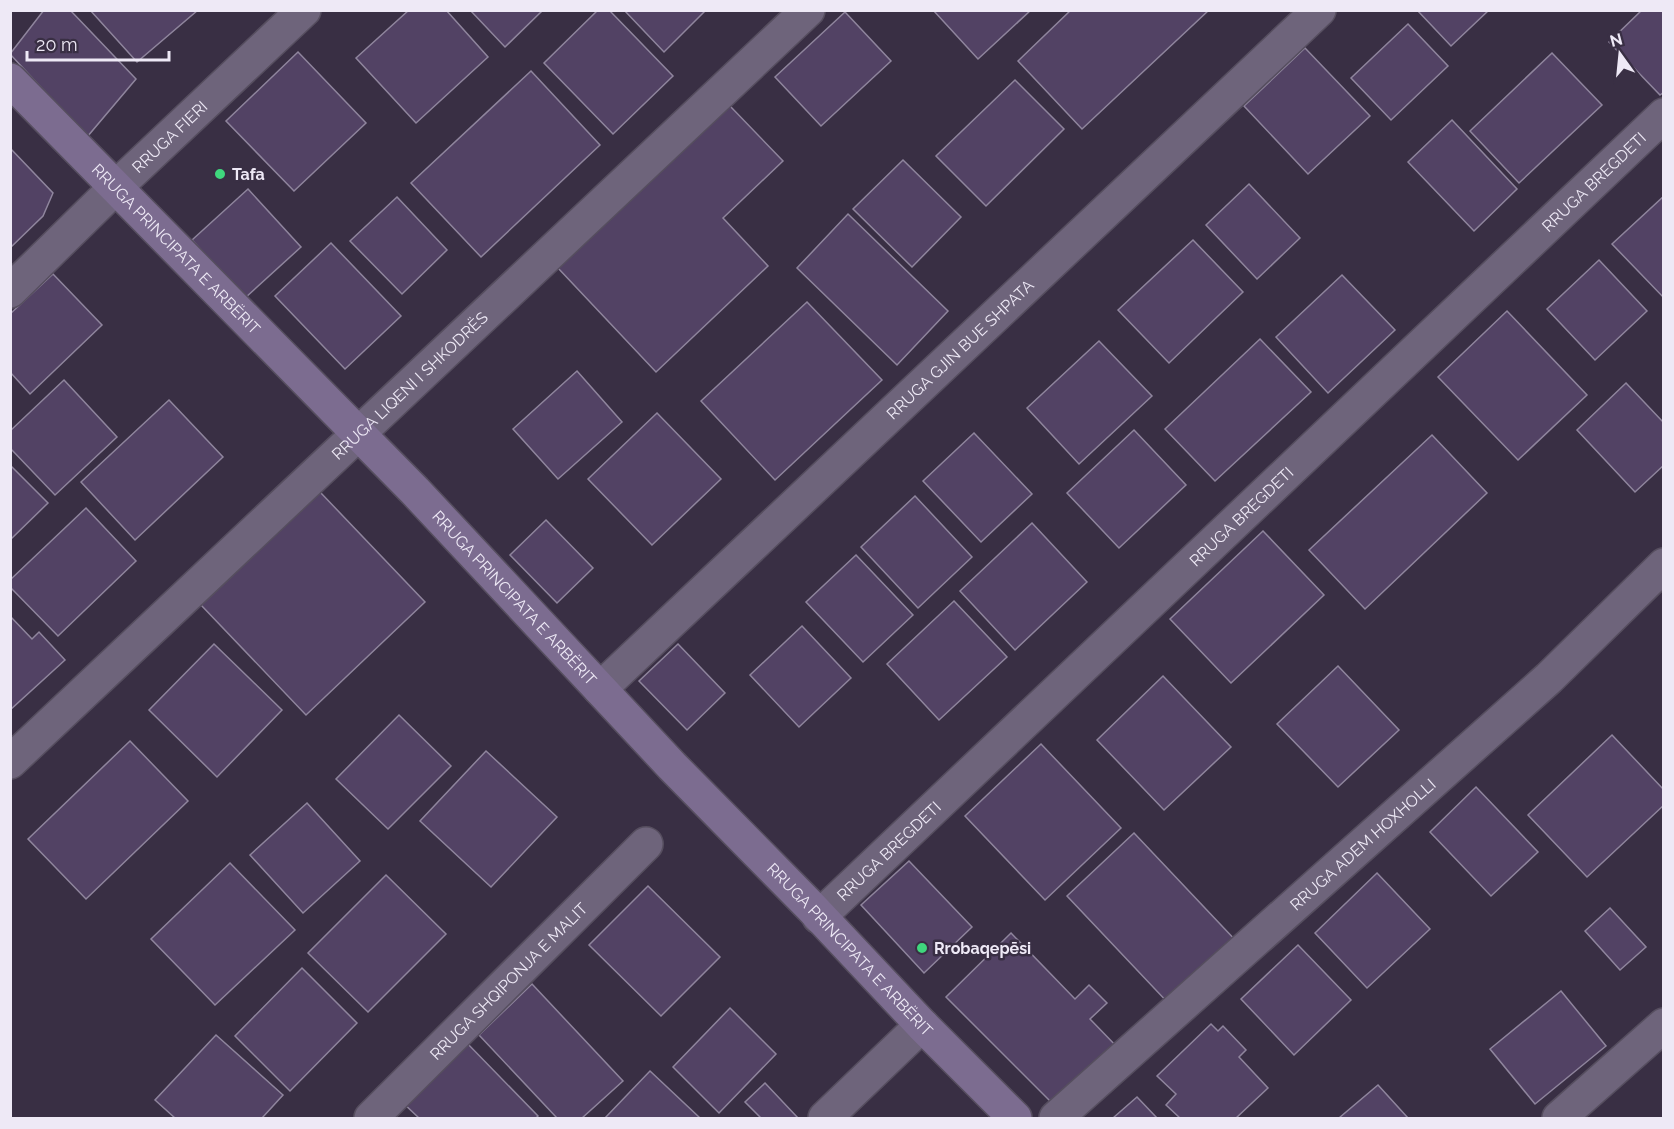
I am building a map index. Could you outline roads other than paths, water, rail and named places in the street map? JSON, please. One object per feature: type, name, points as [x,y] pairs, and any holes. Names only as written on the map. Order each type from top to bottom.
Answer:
[{"type":"street","name":"RRUGA FIERI","points":[[10,291],[115,188],[304,10]]},
{"type":"street","name":"RRUGA LIQENI I SHKODRËS","points":[[10,762],[808,10]]},
{"type":"street","name":"RRUGA GJIN BUE SHPATA","points":[[600,690],[1319,10]]},
{"type":"street","name":"RRUGA PRINCIPATA E ARBËRIT","points":[[10,80],[423,500],[672,766],[1015,1119]]},
{"type":"street","name":"RRUGA BREGDETI","points":[[819,916],[1664,115]]},
{"type":"street","name":"RRUGA ADEM HOXHOLLI","points":[[1056,1119],[1549,678],[1664,565]]},
{"type":"street","name":"RRUGA SHQIPONJA E MALIT","points":[[371,1119],[646,844]]},
{"type":"street","points":[[825,1119],[922,1025]]},
{"type":"street","points":[[1559,1119],[1664,1025]]},
{"type":"place","name":"Tafa","points":[[220,174]]},
{"type":"place","name":"Rrobaqepēsi","points":[[922,948]]}]
